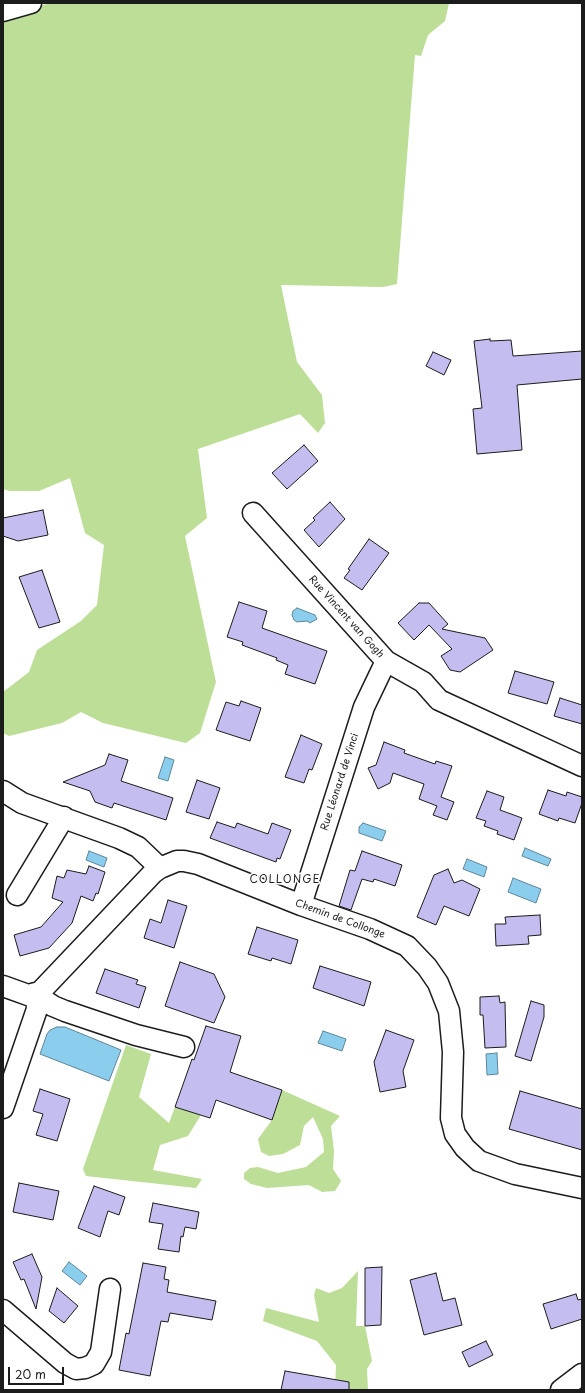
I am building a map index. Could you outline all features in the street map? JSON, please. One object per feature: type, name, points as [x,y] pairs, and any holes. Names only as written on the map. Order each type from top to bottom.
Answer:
[{"type":"street","points":[[3,11],[31,3]]},
{"type":"street","name":"Rue Vincent van Gogh","points":[[253,513],[386,661],[423,682],[439,700],[582,766]]},
{"type":"street","name":"Rue Léonard de Vinci","points":[[300,904],[364,707],[386,661]]},
{"type":"street","points":[[3,791],[22,803],[119,838],[138,847],[160,868]]},
{"type":"street","points":[[17,895],[64,818]]},
{"type":"street","name":"Chemin de Collonge","points":[[36,995],[160,868],[176,861],[198,864],[300,904],[370,928],[407,946],[427,967],[438,983],[449,1011],[453,1052],[451,1118],[455,1134],[465,1148],[479,1161],[515,1174],[582,1188]]},
{"type":"street","points":[[3,986],[28,995],[36,995],[65,1011],[136,1035],[184,1047]]},
{"type":"street","points":[[3,1108],[37,1009],[36,995]]},
{"type":"street","points":[[3,1310],[66,1363],[76,1369],[85,1368],[94,1364],[101,1352],[110,1289]]},
{"type":"street","points":[[561,1390],[582,1374]]},
{"type":"green space","points":[[50,3],[449,3],[445,21],[428,35],[421,56],[415,55],[397,284],[383,287],[281,285],[297,362],[322,395],[325,423],[318,433],[300,414],[198,449],[207,518],[185,536],[216,682],[200,733],[186,743],[103,723],[81,712],[62,723],[9,736],[3,733],[3,692],[29,672],[37,650],[81,621],[97,605],[104,545],[85,533],[70,478],[39,491],[10,491],[3,489],[3,17]]},
{"type":"green space","points":[[126,1045],[151,1054],[139,1097],[169,1123],[175,1107],[201,1115],[188,1136],[160,1145],[153,1170],[202,1179],[196,1188],[86,1176],[83,1169]]},
{"type":"green space","points":[[282,1090],[340,1116],[331,1126],[334,1151],[333,1169],[341,1181],[335,1191],[322,1192],[309,1185],[267,1188],[251,1184],[244,1179],[244,1173],[250,1168],[258,1167],[278,1173],[306,1167],[324,1152],[323,1139],[313,1117],[304,1126],[300,1145],[283,1154],[269,1156],[261,1152],[258,1139],[272,1120]]},
{"type":"green space","points":[[358,1271],[356,1326],[365,1326],[372,1361],[367,1369],[368,1390],[335,1390],[336,1365],[317,1341],[263,1321],[266,1308],[319,1322],[314,1295],[316,1288],[329,1293],[342,1288]]},
{"type":"water","points":[[297,608],[315,615],[317,619],[310,623],[307,621],[297,622],[294,620],[292,615],[293,611]]},
{"type":"water","points":[[165,757],[174,760],[168,781],[158,778]]},
{"type":"water","points":[[363,823],[386,831],[382,841],[359,833],[359,827]]},
{"type":"water","points":[[525,848],[551,859],[548,866],[522,856]]},
{"type":"water","points":[[89,851],[107,858],[104,867],[86,860]]},
{"type":"water","points":[[467,859],[487,867],[484,877],[463,869]]},
{"type":"water","points":[[513,878],[541,889],[536,903],[508,892]]},
{"type":"water","points":[[57,1027],[65,1027],[121,1050],[109,1081],[40,1054],[47,1034],[50,1030]]},
{"type":"water","points":[[323,1031],[346,1039],[342,1051],[318,1043]]},
{"type":"water","points":[[497,1053],[498,1074],[487,1075],[486,1054]]},
{"type":"water","points":[[69,1262],[87,1276],[80,1285],[62,1271]]},
{"type":"building","points":[[490,339],[490,341],[511,340],[513,356],[582,351],[582,379],[517,385],[522,450],[477,454],[473,409],[482,408],[474,341]]},
{"type":"building","points":[[433,352],[451,360],[444,375],[426,366]]},
{"type":"building","points":[[304,445],[318,461],[287,489],[272,473]]},
{"type":"building","points":[[330,502],[345,519],[319,547],[304,530],[315,520],[313,518]]},
{"type":"building","points":[[43,510],[48,535],[18,541],[3,536],[3,518]]},
{"type":"building","points":[[369,539],[389,553],[362,590],[344,578],[350,570],[348,569]]},
{"type":"building","points":[[42,570],[60,622],[39,628],[19,577]]},
{"type":"building","points":[[239,602],[267,611],[262,628],[327,651],[315,684],[285,674],[288,665],[276,660],[277,658],[242,645],[243,642],[227,637]]},
{"type":"building","points":[[419,603],[429,603],[448,624],[442,629],[485,638],[493,650],[460,672],[450,670],[441,656],[452,649],[429,625],[414,640],[398,623]]},
{"type":"building","points":[[515,671],[554,682],[547,704],[508,693]]},
{"type":"building","points":[[560,698],[582,705],[582,724],[554,716]]},
{"type":"building","points":[[241,701],[261,708],[250,741],[216,730],[226,702],[239,706]]},
{"type":"building","points":[[301,735],[322,744],[312,770],[309,769],[304,783],[285,777]]},
{"type":"building","points":[[384,742],[405,750],[404,753],[435,764],[436,761],[452,766],[441,797],[454,802],[447,820],[433,815],[437,806],[419,799],[424,784],[393,773],[390,783],[378,789],[368,768],[376,765]]},
{"type":"building","points":[[109,754],[128,760],[121,781],[173,798],[166,820],[114,803],[112,808],[95,802],[90,791],[63,782],[105,765]]},
{"type":"building","points":[[197,780],[220,788],[209,819],[186,812]]},
{"type":"building","points":[[548,790],[566,796],[567,792],[582,797],[582,803],[575,823],[559,818],[558,821],[539,814]]},
{"type":"building","points":[[487,791],[504,797],[500,810],[522,818],[514,840],[497,834],[498,831],[484,826],[486,821],[476,818]]},
{"type":"building","points":[[217,822],[235,828],[237,823],[268,834],[272,823],[291,830],[280,859],[277,858],[276,862],[210,838]]},
{"type":"building","points":[[362,851],[402,865],[395,886],[374,879],[373,882],[362,879],[351,910],[339,906],[350,870],[355,871]]},
{"type":"building","points":[[89,866],[105,872],[98,894],[96,893],[93,901],[81,896],[72,923],[49,948],[20,956],[14,935],[41,927],[63,902],[52,898],[57,876],[64,878],[67,870],[86,874]]},
{"type":"building","points":[[448,869],[454,883],[462,880],[480,889],[469,916],[444,906],[436,925],[417,917],[434,875]]},
{"type":"building","points":[[168,900],[187,906],[174,948],[144,938],[150,919],[161,923]]},
{"type":"building","points":[[540,915],[541,935],[528,936],[529,944],[496,946],[495,924],[506,924],[505,917]]},
{"type":"building","points":[[257,927],[298,940],[291,964],[272,958],[271,961],[248,954]]},
{"type":"building","points":[[180,962],[214,974],[225,997],[214,1023],[165,1006]]},
{"type":"building","points":[[320,966],[371,982],[364,1006],[313,988]]},
{"type":"building","points":[[105,969],[138,980],[136,984],[146,987],[139,1008],[96,993]]},
{"type":"building","points":[[499,996],[500,1003],[505,1002],[506,1047],[485,1048],[483,1015],[480,1015],[480,997]]},
{"type":"building","points":[[531,1001],[544,1005],[544,1017],[531,1061],[515,1056]]},
{"type":"building","points":[[206,1026],[241,1036],[230,1072],[282,1090],[272,1120],[216,1100],[210,1118],[175,1107],[192,1059],[194,1060]]},
{"type":"building","points":[[386,1030],[414,1040],[403,1071],[406,1087],[380,1092],[374,1062]]},
{"type":"building","points":[[40,1089],[70,1099],[57,1141],[36,1135],[43,1114],[33,1111]]},
{"type":"building","points":[[520,1091],[582,1109],[582,1150],[509,1129]]},
{"type":"building","points":[[19,1183],[59,1191],[53,1220],[13,1212]]},
{"type":"building","points":[[94,1186],[125,1197],[119,1215],[108,1211],[100,1237],[78,1228]]},
{"type":"building","points":[[153,1203],[199,1212],[196,1229],[185,1227],[183,1237],[181,1236],[179,1252],[158,1249],[163,1224],[149,1222]]},
{"type":"building","points":[[32,1254],[42,1277],[36,1309],[24,1279],[21,1280],[13,1262]]},
{"type":"building","points":[[143,1263],[166,1267],[164,1279],[169,1280],[167,1292],[216,1301],[212,1320],[170,1313],[168,1322],[161,1321],[150,1376],[119,1370],[126,1333],[129,1334]]},
{"type":"building","points":[[382,1267],[381,1325],[365,1326],[365,1268]]},
{"type":"building","points":[[436,1273],[443,1301],[455,1298],[462,1325],[424,1335],[410,1280]]},
{"type":"building","points":[[57,1288],[78,1306],[64,1323],[49,1311]]},
{"type":"building","points":[[576,1294],[578,1300],[582,1299],[582,1319],[551,1329],[543,1304]]},
{"type":"building","points":[[486,1341],[493,1355],[469,1367],[462,1352]]},
{"type":"building","points":[[285,1371],[349,1382],[349,1390],[281,1390]]},
{"type":"district","name":"COLLONGE","points":[[285,880]]}]
